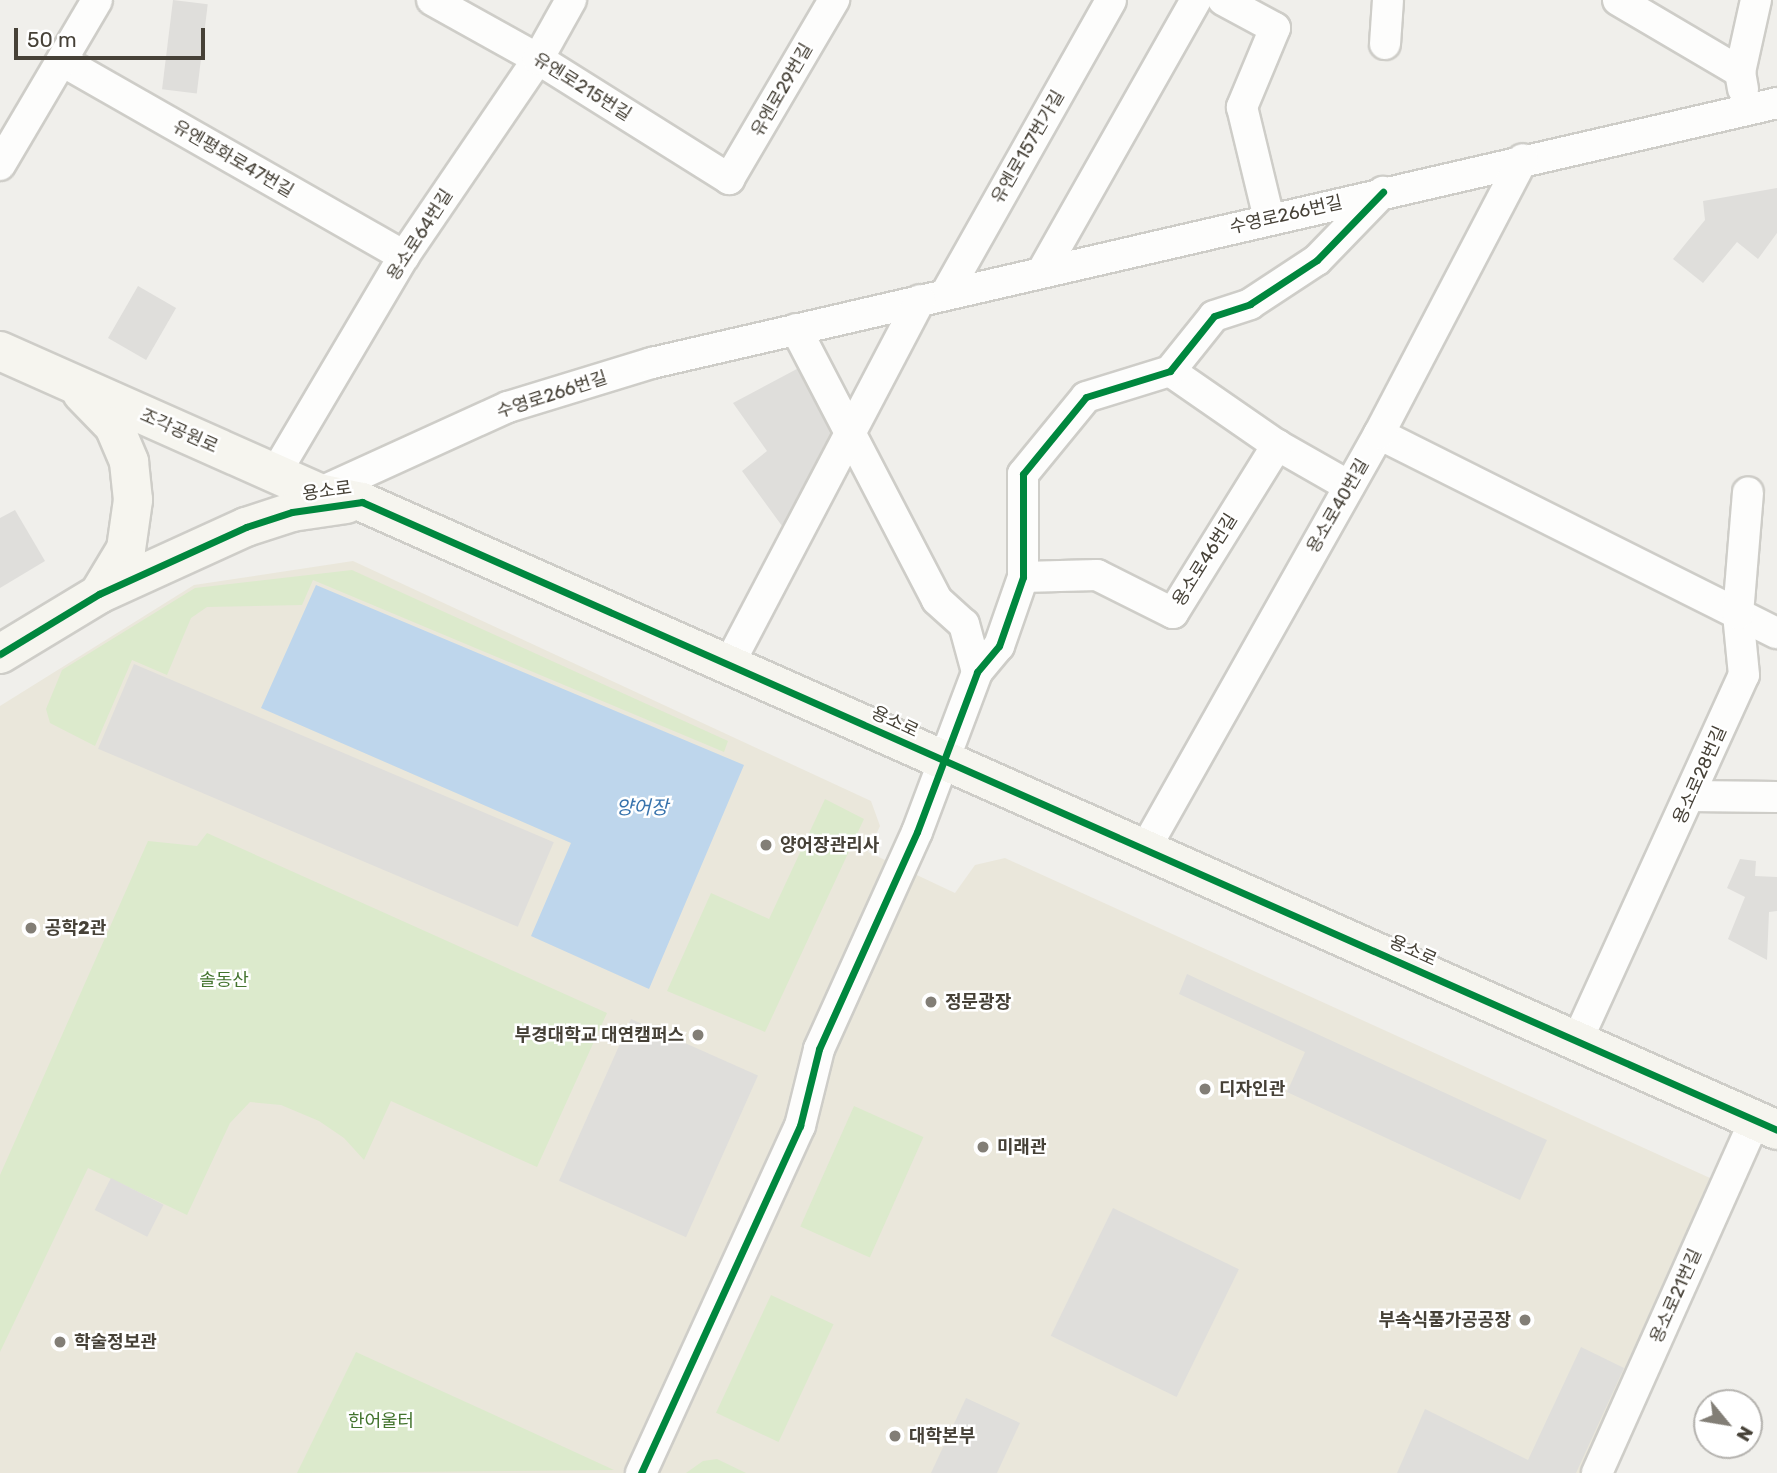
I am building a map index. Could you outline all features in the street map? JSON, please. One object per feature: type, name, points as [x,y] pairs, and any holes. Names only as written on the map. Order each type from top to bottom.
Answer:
[{"type":"main road","name":"조각공원로","points":[[0,351],[319,493],[362,502]]},
{"type":"main road","points":[[72,384],[114,426],[129,462],[133,500],[126,549],[99,594]]},
{"type":"main road","name":"용소로","points":[[0,653],[99,594],[246,527],[292,512],[362,502],[1766,1125]]},
{"type":"street","points":[[0,165],[97,0]]},
{"type":"street","name":"유엔로215번길","points":[[432,0],[538,59],[729,179]]},
{"type":"street","name":"용소로64번길","points":[[275,474],[404,256],[538,59],[571,0]]},
{"type":"street","name":"유엔로29번길","points":[[729,179],[834,0]]},
{"type":"street","name":"유엔로157번가길","points":[[729,664],[850,433],[1111,0]]},
{"type":"street","points":[[1042,272],[1196,0]]},
{"type":"street","points":[[1223,0],[1275,28],[1242,107],[1269,219]]},
{"type":"street","points":[[1385,44],[1388,0]]},
{"type":"street","points":[[1618,0],[1740,72]]},
{"type":"street","points":[[1746,108],[1740,72],[1756,0]]},
{"type":"street","name":"유엔평화로47번길","points":[[62,61],[404,256]]},
{"type":"street","name":"수영로266번길","points":[[319,493],[508,407],[652,363],[1523,159],[1777,103]]},
{"type":"street","name":"용소로40번길","points":[[1145,849],[1379,434],[1523,159]]},
{"type":"street","points":[[641,1473],[800,1126],[818,1049],[917,832],[941,760],[977,672],[999,646],[1023,577],[1023,474],[1086,397],[1170,371],[1214,316],[1250,304],[1317,260],[1383,192]]},
{"type":"street","points":[[796,329],[885,507],[937,600],[964,624],[977,672]]},
{"type":"street","points":[[1170,371],[1277,445],[1349,486]]},
{"type":"street","points":[[1379,434],[1777,633]]},
{"type":"street","name":"용소로46번길","points":[[1023,577],[1097,575],[1173,612],[1277,445]]},
{"type":"street","name":"용소로28번길","points":[[1577,1041],[1744,675],[1738,614],[1748,492]]},
{"type":"street","points":[[1691,796],[1777,797]]},
{"type":"street","name":"용소로21번길","points":[[1597,1473],[1766,1125]]},
{"type":"shaded area","points":[[173,0],[208,4],[197,94],[162,89]]},
{"type":"shaded area","points":[[1777,188],[1777,233],[1758,259],[1737,242],[1703,283],[1673,259],[1705,220],[1703,201]]},
{"type":"shaded area","points":[[138,286],[176,308],[146,360],[108,338]]},
{"type":"shaded area","points":[[810,362],[841,422],[782,526],[742,471],[767,451],[733,403]]},
{"type":"shaded area","points":[[15,510],[45,561],[0,588],[0,518]]},
{"type":"shaded area","name":"부경대학교 대연캠퍼스","points":[[353,561],[871,801],[880,826],[868,852],[955,893],[975,865],[1005,858],[1710,1178],[1581,1473],[0,1473],[0,706],[194,585]]},
{"type":"shaded area","points":[[134,664],[554,842],[518,927],[98,749]]},
{"type":"shaded area","points":[[1740,859],[1756,861],[1755,876],[1777,877],[1777,911],[1769,912],[1767,960],[1728,939],[1745,897],[1727,888]]},
{"type":"shaded area","points":[[1187,974],[1547,1140],[1520,1200],[1287,1092],[1305,1052],[1179,994]]},
{"type":"shaded area","points":[[631,1019],[758,1076],[686,1237],[559,1181]]},
{"type":"shaded area","points":[[111,1178],[164,1205],[147,1237],[95,1210]]},
{"type":"shaded area","points":[[1113,1208],[1239,1269],[1177,1397],[1051,1336]]},
{"type":"shaded area","points":[[1581,1347],[1624,1368],[1576,1473],[1397,1473],[1425,1409],[1528,1460]]},
{"type":"shaded area","points":[[966,1398],[1020,1423],[997,1473],[931,1473]]},
{"type":"green space","points":[[352,570],[728,741],[724,752],[313,580],[302,605],[207,607],[191,618],[167,675],[132,660],[95,746],[50,723],[46,709],[62,670],[195,588]]},
{"type":"green space","points":[[825,799],[864,819],[765,1032],[667,991],[711,893],[769,919]]},
{"type":"green space","name":"솔동산","points":[[207,833],[607,1013],[537,1167],[391,1101],[364,1160],[344,1138],[319,1121],[281,1105],[250,1102],[230,1123],[187,1215],[88,1168],[0,1352],[0,1175],[148,841],[197,846]]},
{"type":"green space","points":[[854,1106],[923,1137],[870,1257],[800,1227]]},
{"type":"green space","points":[[771,1295],[834,1324],[779,1442],[716,1413]]},
{"type":"green space","name":"한어울터","points":[[356,1352],[490,1413],[614,1470],[297,1473]]},
{"type":"green space","points":[[717,1459],[746,1473],[686,1473],[703,1461]]},
{"type":"water","name":"양어장","points":[[316,585],[744,765],[649,989],[531,936],[571,843],[261,708]]},
{"type":"cycle path","points":[[641,1473],[800,1126],[819,1049],[917,832],[977,672],[999,646],[1023,577],[1023,474],[1086,397],[1170,371],[1214,316],[1250,304],[1317,260],[1383,192]]},
{"type":"cycle path","points":[[0,654],[99,594],[246,527],[292,512],[362,502],[1777,1130]]},
{"type":"place","name":"양어장관리사","points":[[766,845]]},
{"type":"place","name":"공학2관","points":[[31,928]]},
{"type":"place","name":"정문광장","points":[[931,1002]]},
{"type":"place","name":"부경대학교 대연캠퍼스","points":[[698,1035]]},
{"type":"place","name":"디자인관","points":[[1205,1089]]},
{"type":"place","name":"미래관","points":[[983,1147]]},
{"type":"place","name":"부속식품가공공장","points":[[1525,1320]]},
{"type":"place","name":"학술정보관","points":[[60,1342]]},
{"type":"place","name":"대학본부","points":[[895,1436]]}]
